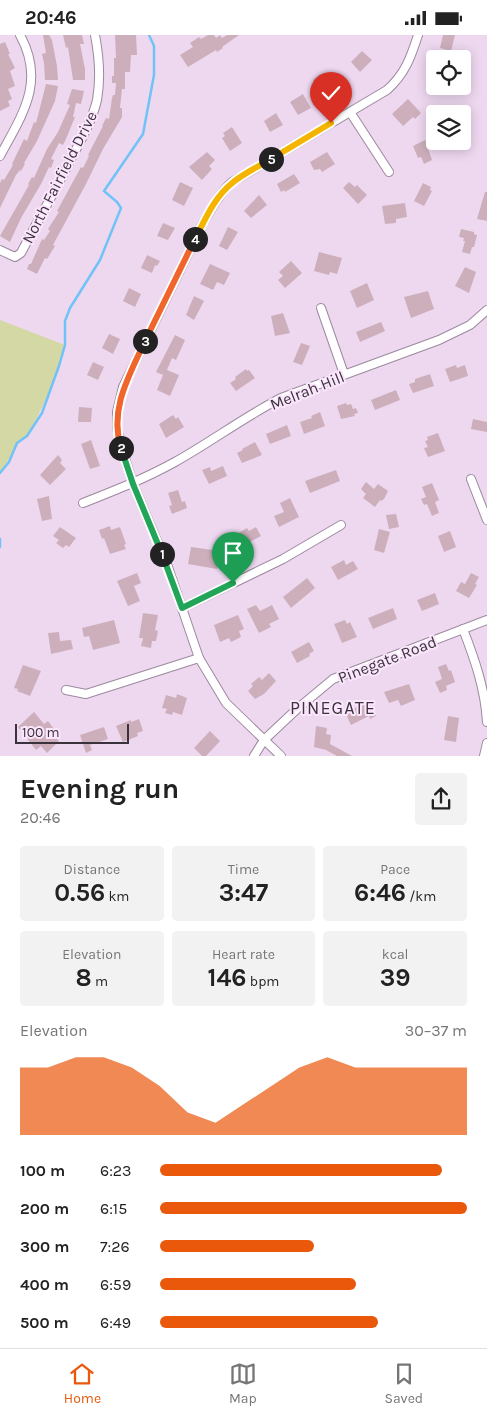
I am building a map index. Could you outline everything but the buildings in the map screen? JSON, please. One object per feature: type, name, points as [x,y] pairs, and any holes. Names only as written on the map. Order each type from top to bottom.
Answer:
[{"type":"street","points":[[0,156],[24,111],[31,89],[32,73],[29,57],[20,35]]},
{"type":"street","name":"North Fairfield Drive","points":[[0,250],[15,257],[21,253],[92,117],[97,97],[99,75],[95,35]]},
{"type":"street","points":[[281,755],[226,703],[199,658],[168,567],[133,484],[120,443],[117,412],[120,397],[131,370],[218,197],[232,182],[387,90],[395,83],[408,64],[418,35]]},
{"type":"street","points":[[350,112],[389,172]]},
{"type":"street","points":[[321,308],[344,374]]},
{"type":"street","name":"Melrah Hill","points":[[83,503],[133,484],[177,461],[256,411],[281,398],[439,340],[470,325],[487,311]]},
{"type":"street","points":[[471,479],[487,520]]},
{"type":"street","points":[[182,608],[283,559],[341,525]]},
{"type":"street","name":"Pinegate Road","points":[[254,755],[264,740],[333,679],[487,620]]},
{"type":"street","points":[[463,629],[478,667],[486,702],[487,722]]},
{"type":"street","points":[[66,690],[86,694],[199,658]]},
{"type":"street","points":[[484,755],[487,743]]},
{"type":"green space","points":[[0,320],[65,345],[50,391],[28,436],[21,440],[0,473]]},
{"type":"waterway","points":[[0,473],[9,462],[17,443],[27,436],[42,413],[65,345],[65,321],[70,308],[100,260],[121,208],[104,191],[143,134],[154,75],[154,46],[149,35]]},
{"type":"waterway","points":[[0,539],[0,547]]},
{"type":"district","name":"PINEGATE","points":[[333,708]]},
{"type":"route","points":[[233,583],[182,608],[168,567],[133,484],[120,443],[117,412],[123,387],[186,257],[218,197],[232,182],[331,123]]}]
